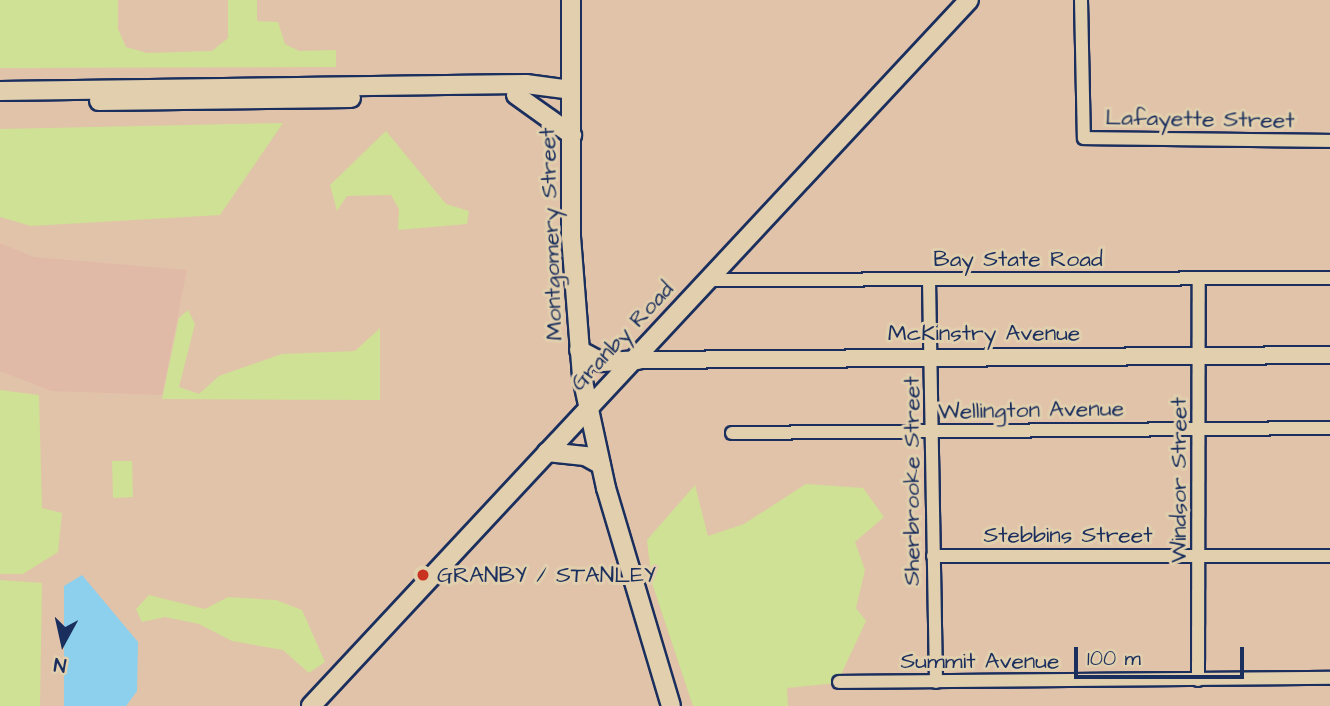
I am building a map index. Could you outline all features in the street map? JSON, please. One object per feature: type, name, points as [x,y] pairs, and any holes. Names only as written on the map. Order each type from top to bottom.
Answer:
[{"type":"main road","name":"Montgomery Street","points":[[571,0],[579,350],[601,465],[671,706]]},
{"type":"main road","name":"Granby Road","points":[[310,706],[547,452],[638,360],[705,280],[969,0]]},
{"type":"main road","points":[[0,91],[526,84],[571,90]]},
{"type":"main road","points":[[0,103],[516,95],[571,90]]},
{"type":"main road","points":[[516,95],[572,135]]},
{"type":"main road","points":[[579,350],[602,362],[638,360]]},
{"type":"main road","points":[[547,452],[576,454],[601,465]]},
{"type":"street","name":"Lafayette Street","points":[[1081,0],[1084,138],[1330,141]]},
{"type":"street","name":"Bay State Road","points":[[705,280],[1330,278]]},
{"type":"street","name":"Windsor Street","points":[[1198,680],[1199,279]]},
{"type":"street","name":"Sherbrooke Street","points":[[929,280],[933,355],[936,682]]},
{"type":"street","name":"McKinstry Avenue","points":[[638,360],[933,355],[1330,355]]},
{"type":"street","name":"Wellington Avenue","points":[[732,433],[1330,428]]},
{"type":"street","name":"Stebbins Street","points":[[933,556],[1330,556]]},
{"type":"street","name":"Summit Avenue","points":[[839,682],[1330,678]]},
{"type":"shaded area","points":[[0,243],[34,257],[187,270],[162,395],[51,391],[0,371]]},
{"type":"green space","points":[[0,0],[118,0],[118,29],[126,47],[147,53],[212,51],[228,38],[228,0],[257,0],[257,21],[278,22],[285,44],[299,51],[336,50],[336,67],[0,68]]},
{"type":"green space","points":[[283,123],[220,215],[31,226],[0,217],[0,129]]},
{"type":"green space","points":[[386,131],[446,204],[469,211],[467,224],[398,230],[399,209],[391,195],[347,196],[337,211],[330,185]]},
{"type":"green space","points":[[188,310],[195,324],[179,387],[199,394],[219,376],[282,354],[355,351],[380,328],[380,400],[162,399],[179,318]]},
{"type":"green space","points":[[0,390],[39,395],[42,508],[62,513],[58,552],[23,574],[0,574]]},
{"type":"green space","points":[[112,461],[132,461],[133,497],[113,498]]},
{"type":"green space","points":[[806,484],[863,488],[884,517],[855,542],[865,570],[856,608],[866,621],[837,683],[787,688],[788,706],[693,706],[652,583],[647,540],[695,485],[708,536],[744,524]]},
{"type":"green space","points":[[0,580],[42,583],[40,706],[0,706]]},
{"type":"green space","points":[[149,595],[205,609],[228,597],[276,600],[302,610],[325,662],[309,673],[283,650],[232,641],[199,624],[165,617],[142,622],[136,609]]},
{"type":"water","points":[[82,575],[138,642],[137,691],[126,706],[64,706],[64,586]]},
{"type":"place","name":"GRANBY / STANLEY","points":[[423,575]]}]
